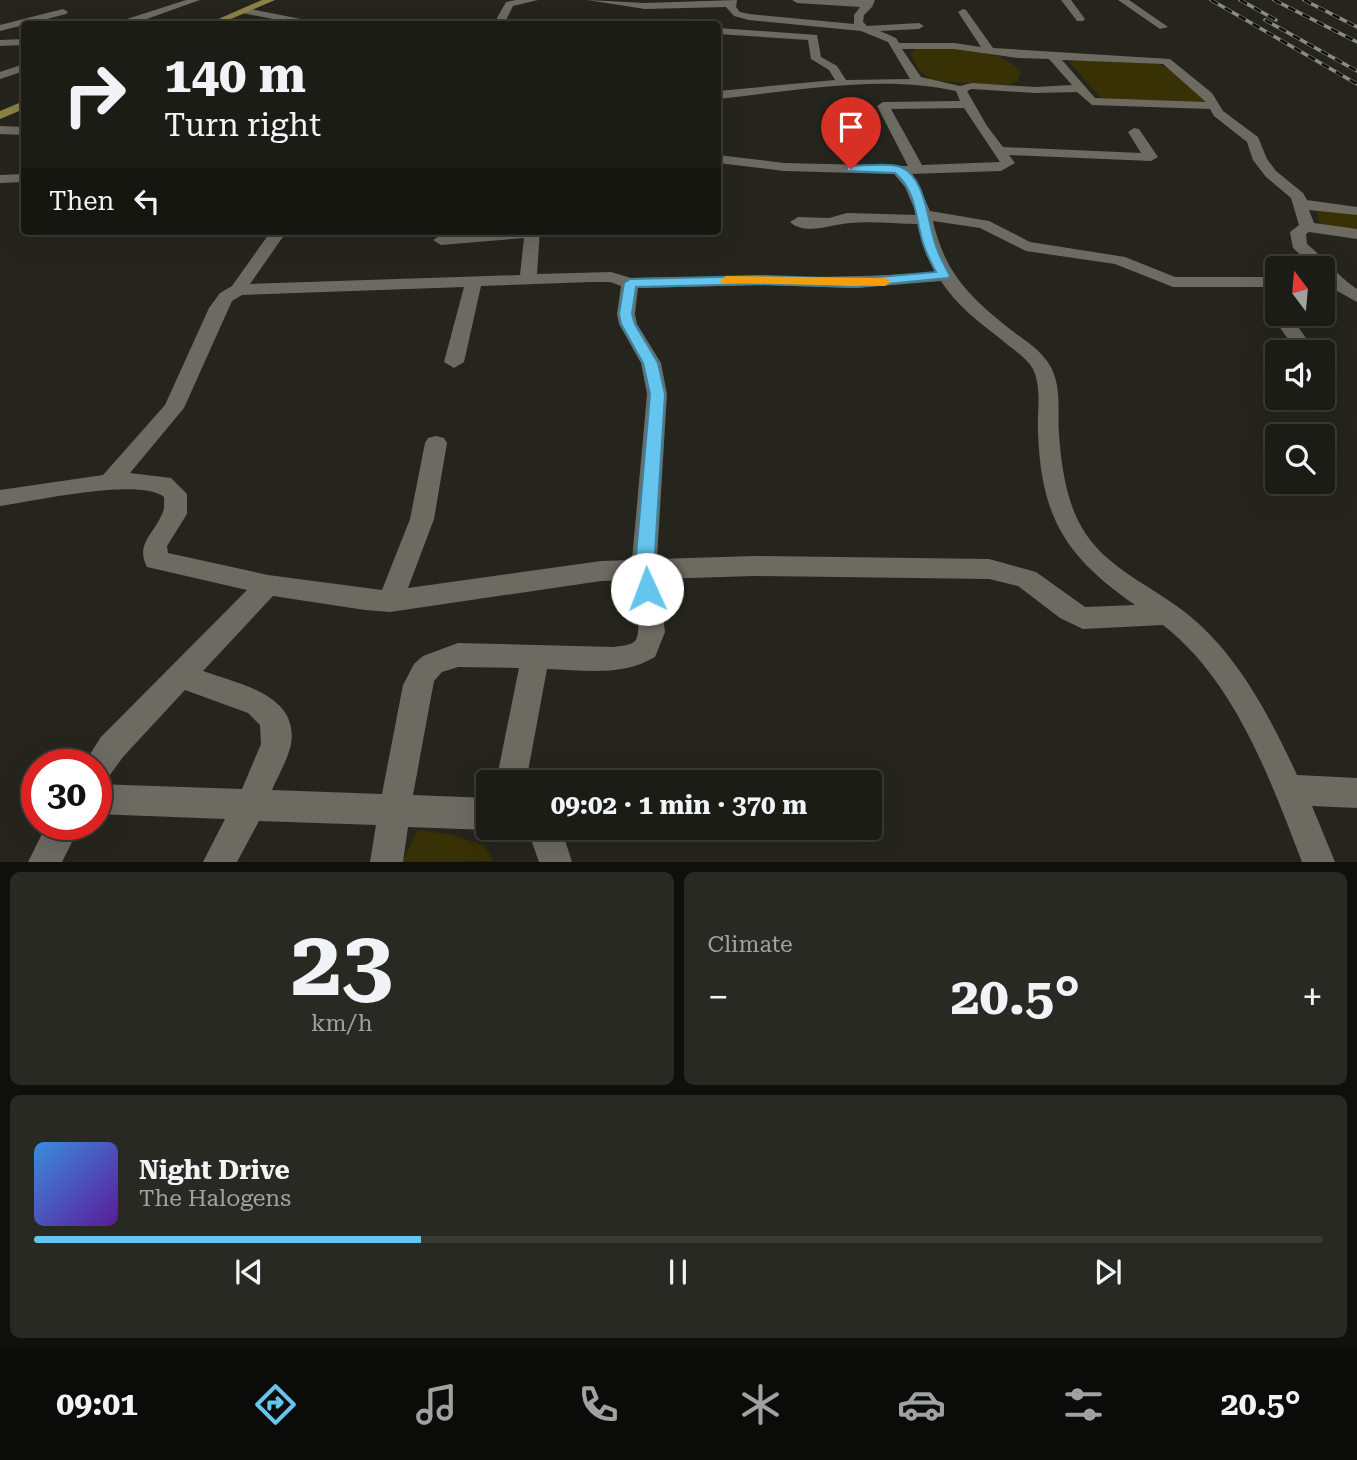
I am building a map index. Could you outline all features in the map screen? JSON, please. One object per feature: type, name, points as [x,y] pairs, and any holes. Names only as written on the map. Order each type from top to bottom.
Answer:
[{"type":"main road","points":[[220,21],[270,0]]},
{"type":"main road","points":[[0,115],[21,106]]},
{"type":"street","points":[[131,21],[195,0]]},
{"type":"street","points":[[504,21],[502,18],[509,4],[533,0]]},
{"type":"street","points":[[592,0],[645,6],[731,2],[734,12],[749,17],[864,28],[919,26]]},
{"type":"street","points":[[797,0],[870,2]]},
{"type":"street","points":[[1066,0],[1080,19]]},
{"type":"street","points":[[1122,0],[1163,27]]},
{"type":"street","points":[[870,2],[858,18],[864,28],[889,38],[897,46],[909,71],[922,82]]},
{"type":"street","points":[[22,21],[59,9],[77,21]]},
{"type":"street","points":[[245,11],[273,20],[296,21]]},
{"type":"street","points":[[963,12],[988,49]]},
{"type":"street","points":[[0,28],[21,21]]},
{"type":"street","points":[[721,31],[813,37],[816,59],[833,68],[842,83]]},
{"type":"street","points":[[0,43],[21,42]]},
{"type":"street","points":[[897,46],[947,45],[1018,55],[1166,61],[1208,96],[1218,113],[1253,140],[1260,160],[1271,174],[1296,193],[1307,227]]},
{"type":"street","points":[[1053,57],[1090,100],[1214,106]]},
{"type":"street","points":[[0,76],[21,68]]},
{"type":"street","points":[[721,95],[842,83],[922,82],[960,89],[972,86],[1035,90],[1079,88]]},
{"type":"street","points":[[721,159],[784,167],[898,170],[1006,166],[1008,163],[981,127],[960,89]]},
{"type":"street","points":[[917,169],[883,106],[969,104]]},
{"type":"street","points":[[0,130],[21,131]]},
{"type":"street","points":[[1000,151],[1151,156],[1134,132]]},
{"type":"street","points":[[898,170],[912,186],[925,218],[929,245],[943,276],[981,315],[1035,359],[1045,373],[1049,447],[1064,515],[1072,533],[1096,562],[1193,635],[1229,681],[1289,790],[1319,862]]},
{"type":"street","points":[[0,178],[21,178]]},
{"type":"street","points":[[1300,204],[1357,211]]},
{"type":"street","points":[[798,222],[829,223],[852,218],[925,218],[984,224],[1026,246],[1119,260],[1173,282],[1265,282]]},
{"type":"street","points":[[1312,256],[1299,245],[1298,232],[1307,227],[1357,234]]},
{"type":"street","points":[[110,482],[174,408],[218,308],[226,297],[238,290],[276,235]]},
{"type":"street","points":[[441,240],[498,235]]},
{"type":"street","points":[[528,279],[532,235]]},
{"type":"street","points":[[238,290],[611,277],[630,283],[759,280],[856,283],[943,276]]},
{"type":"street","points":[[454,362],[474,281]]},
{"type":"street","points":[[1249,282],[1265,299]]},
{"type":"street","points":[[386,862],[417,685],[423,670],[437,660],[458,655],[613,659],[633,656],[645,649],[652,632],[644,568],[657,394],[651,363],[625,314],[630,283]]},
{"type":"street","points":[[1335,285],[1357,297]]},
{"type":"street","points":[[390,601],[422,519],[436,443]]},
{"type":"street","points":[[1,499],[110,482],[163,484],[176,494],[175,514],[155,545],[156,560],[268,585],[365,600],[390,601],[565,574],[644,568],[754,566],[989,569],[1020,575],[1083,618],[1166,614]]},
{"type":"street","points":[[111,749],[268,585]]},
{"type":"street","points":[[513,770],[535,659]]},
{"type":"street","points":[[181,676],[258,704],[274,720],[276,744],[250,806],[219,862]]},
{"type":"street","points":[[1289,790],[1357,793]]},
{"type":"street","points":[[112,800],[476,814]]},
{"type":"street","points":[[44,862],[56,840]]},
{"type":"street","points":[[549,840],[556,862]]},
{"type":"shaded area","points":[[916,48],[958,48],[985,52],[998,56],[1021,72],[1018,81],[1008,85],[933,81],[922,73],[915,62],[911,54]]},
{"type":"shaded area","points":[[1075,60],[1159,64],[1181,75],[1210,99],[1207,106],[1103,100],[1070,63]]},
{"type":"shaded area","points":[[1316,207],[1357,211],[1357,234],[1321,228]]},
{"type":"shaded area","points":[[418,830],[453,835],[485,846],[493,861],[402,862]]},
{"type":"railway","points":[[1211,0],[1357,84]]},
{"type":"railway","points":[[1240,0],[1276,20]]},
{"type":"railway","points":[[1274,0],[1357,42]]},
{"type":"railway","points":[[1304,0],[1357,27]]},
{"type":"railway","points":[[1265,20],[1357,71]]},
{"type":"slow traffic","points":[[726,280],[885,282]]},
{"type":"route","points":[[647,589],[644,568],[657,394],[656,377],[651,363],[625,314],[630,283],[721,280],[856,283],[943,276],[929,245],[924,215],[917,195],[905,176],[898,170],[851,169]]}]
